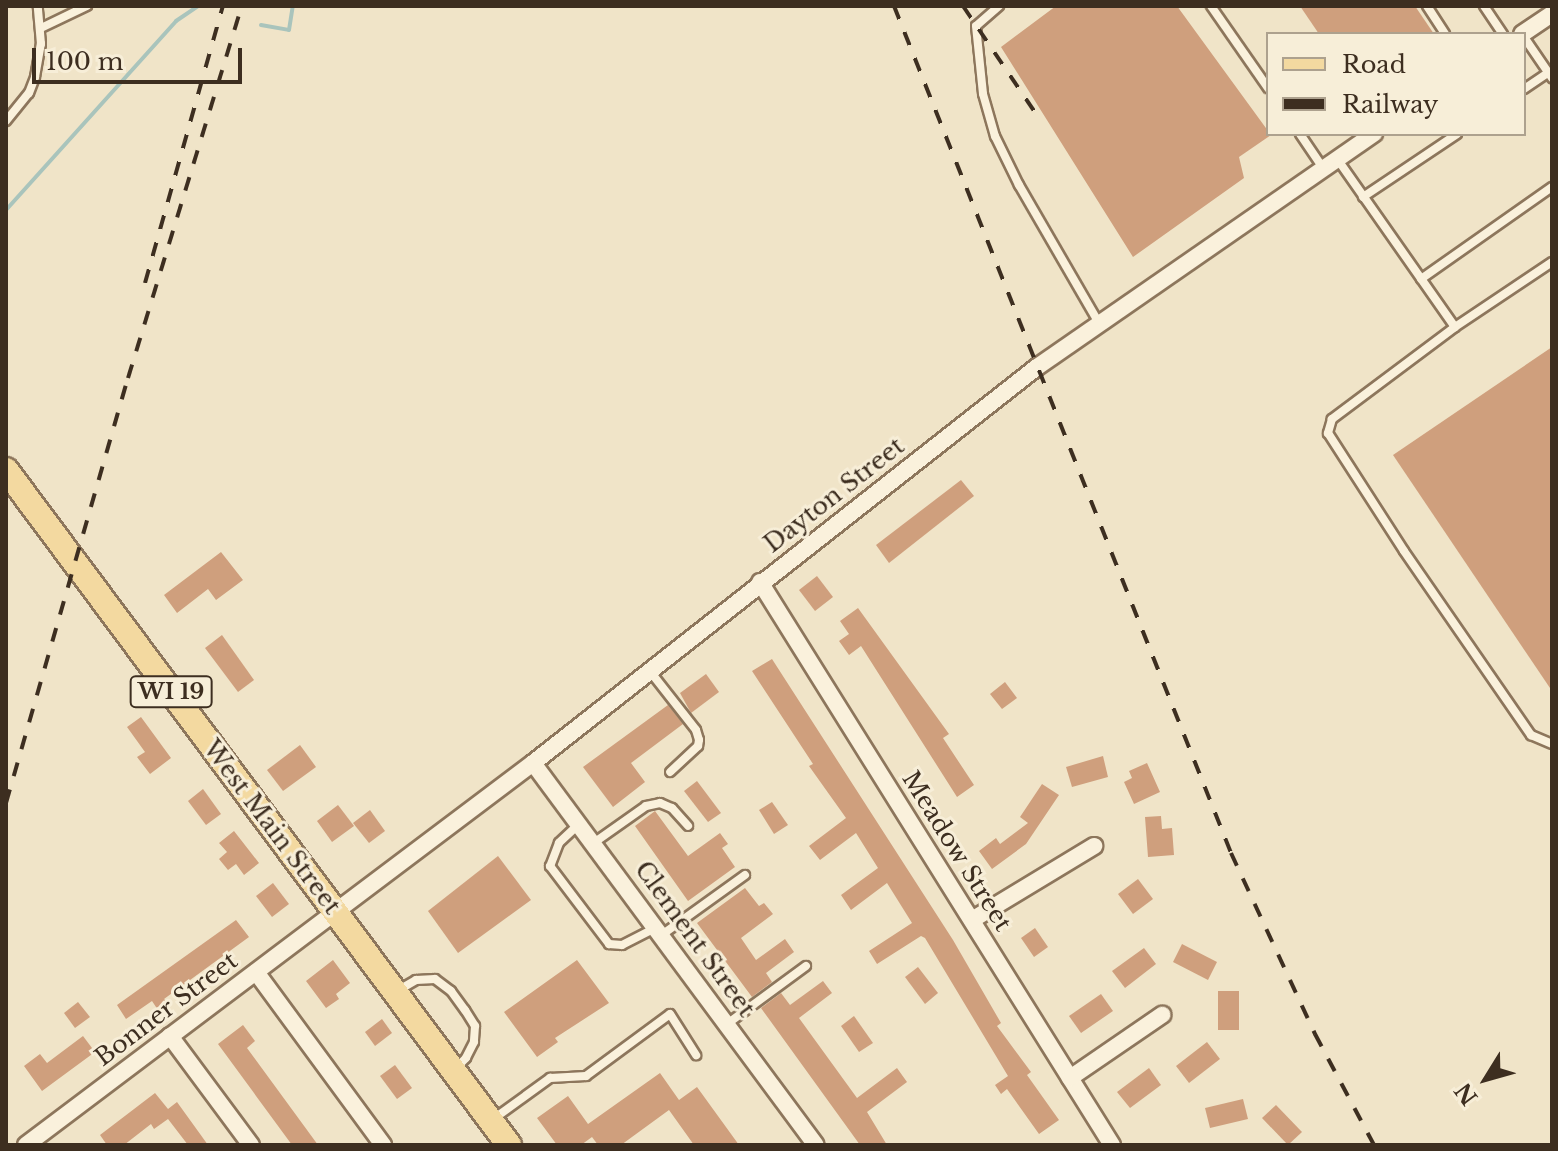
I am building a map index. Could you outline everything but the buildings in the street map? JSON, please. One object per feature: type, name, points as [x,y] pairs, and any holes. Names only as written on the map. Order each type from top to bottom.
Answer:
[{"type":"main road","name":"West Main Street","points":[[9,480],[509,1145]]},
{"type":"street","points":[[1526,34],[1552,14]]},
{"type":"street","name":"Dayton Street","points":[[337,913],[1037,367],[1371,136]]},
{"type":"street","name":"Meadow Street","points":[[760,582],[1112,1145]]},
{"type":"street","name":"Clement Street","points":[[533,763],[595,842],[816,1145]]},
{"type":"street","points":[[972,920],[1094,846]]},
{"type":"street","name":"Bonner Street","points":[[26,1145],[337,913]]},
{"type":"street","points":[[256,972],[383,1145]]},
{"type":"street","points":[[1070,1078],[1162,1015]]},
{"type":"street","points":[[170,1036],[251,1145]]},
{"type":"lane","points":[[6,121],[29,93],[35,77],[41,28],[38,6]]},
{"type":"lane","points":[[41,28],[87,6]]},
{"type":"lane","points":[[999,6],[976,26],[983,94],[995,136],[1019,185],[1100,324]]},
{"type":"lane","points":[[1211,6],[1266,85]]},
{"type":"lane","points":[[1427,6],[1444,32]]},
{"type":"lane","points":[[1484,6],[1502,32]]},
{"type":"lane","points":[[1526,40],[1550,75],[1526,88]]},
{"type":"lane","points":[[1302,136],[1363,197],[1455,327]]},
{"type":"lane","points":[[1363,197],[1454,136]]},
{"type":"lane","points":[[1421,279],[1552,187]]},
{"type":"lane","points":[[1552,262],[1455,327],[1332,419],[1328,433],[1404,551],[1531,735],[1552,744]]},
{"type":"lane","points":[[649,670],[696,730],[699,740],[698,746],[670,772]]},
{"type":"lane","points":[[595,842],[646,806],[660,803],[672,808],[688,826]]},
{"type":"lane","points":[[580,823],[559,843],[550,866],[609,944],[622,945],[660,930],[745,875]]},
{"type":"lane","points":[[727,1024],[806,966]]},
{"type":"lane","points":[[395,992],[416,980],[435,979],[451,991],[475,1026],[474,1042],[466,1058],[453,1070]]},
{"type":"lane","points":[[491,1120],[550,1078],[586,1076],[670,1014],[696,1055]]},
{"type":"waterway","points":[[6,210],[176,21],[198,6]]},
{"type":"waterway","points":[[261,25],[289,30],[293,6]]},
{"type":"railway","points":[[145,283],[223,6]]},
{"type":"railway","points":[[6,803],[128,378],[242,6]]},
{"type":"railway","points":[[894,6],[1231,853],[1315,1034],[1374,1145]]},
{"type":"railway","points":[[963,6],[1036,114]]}]
